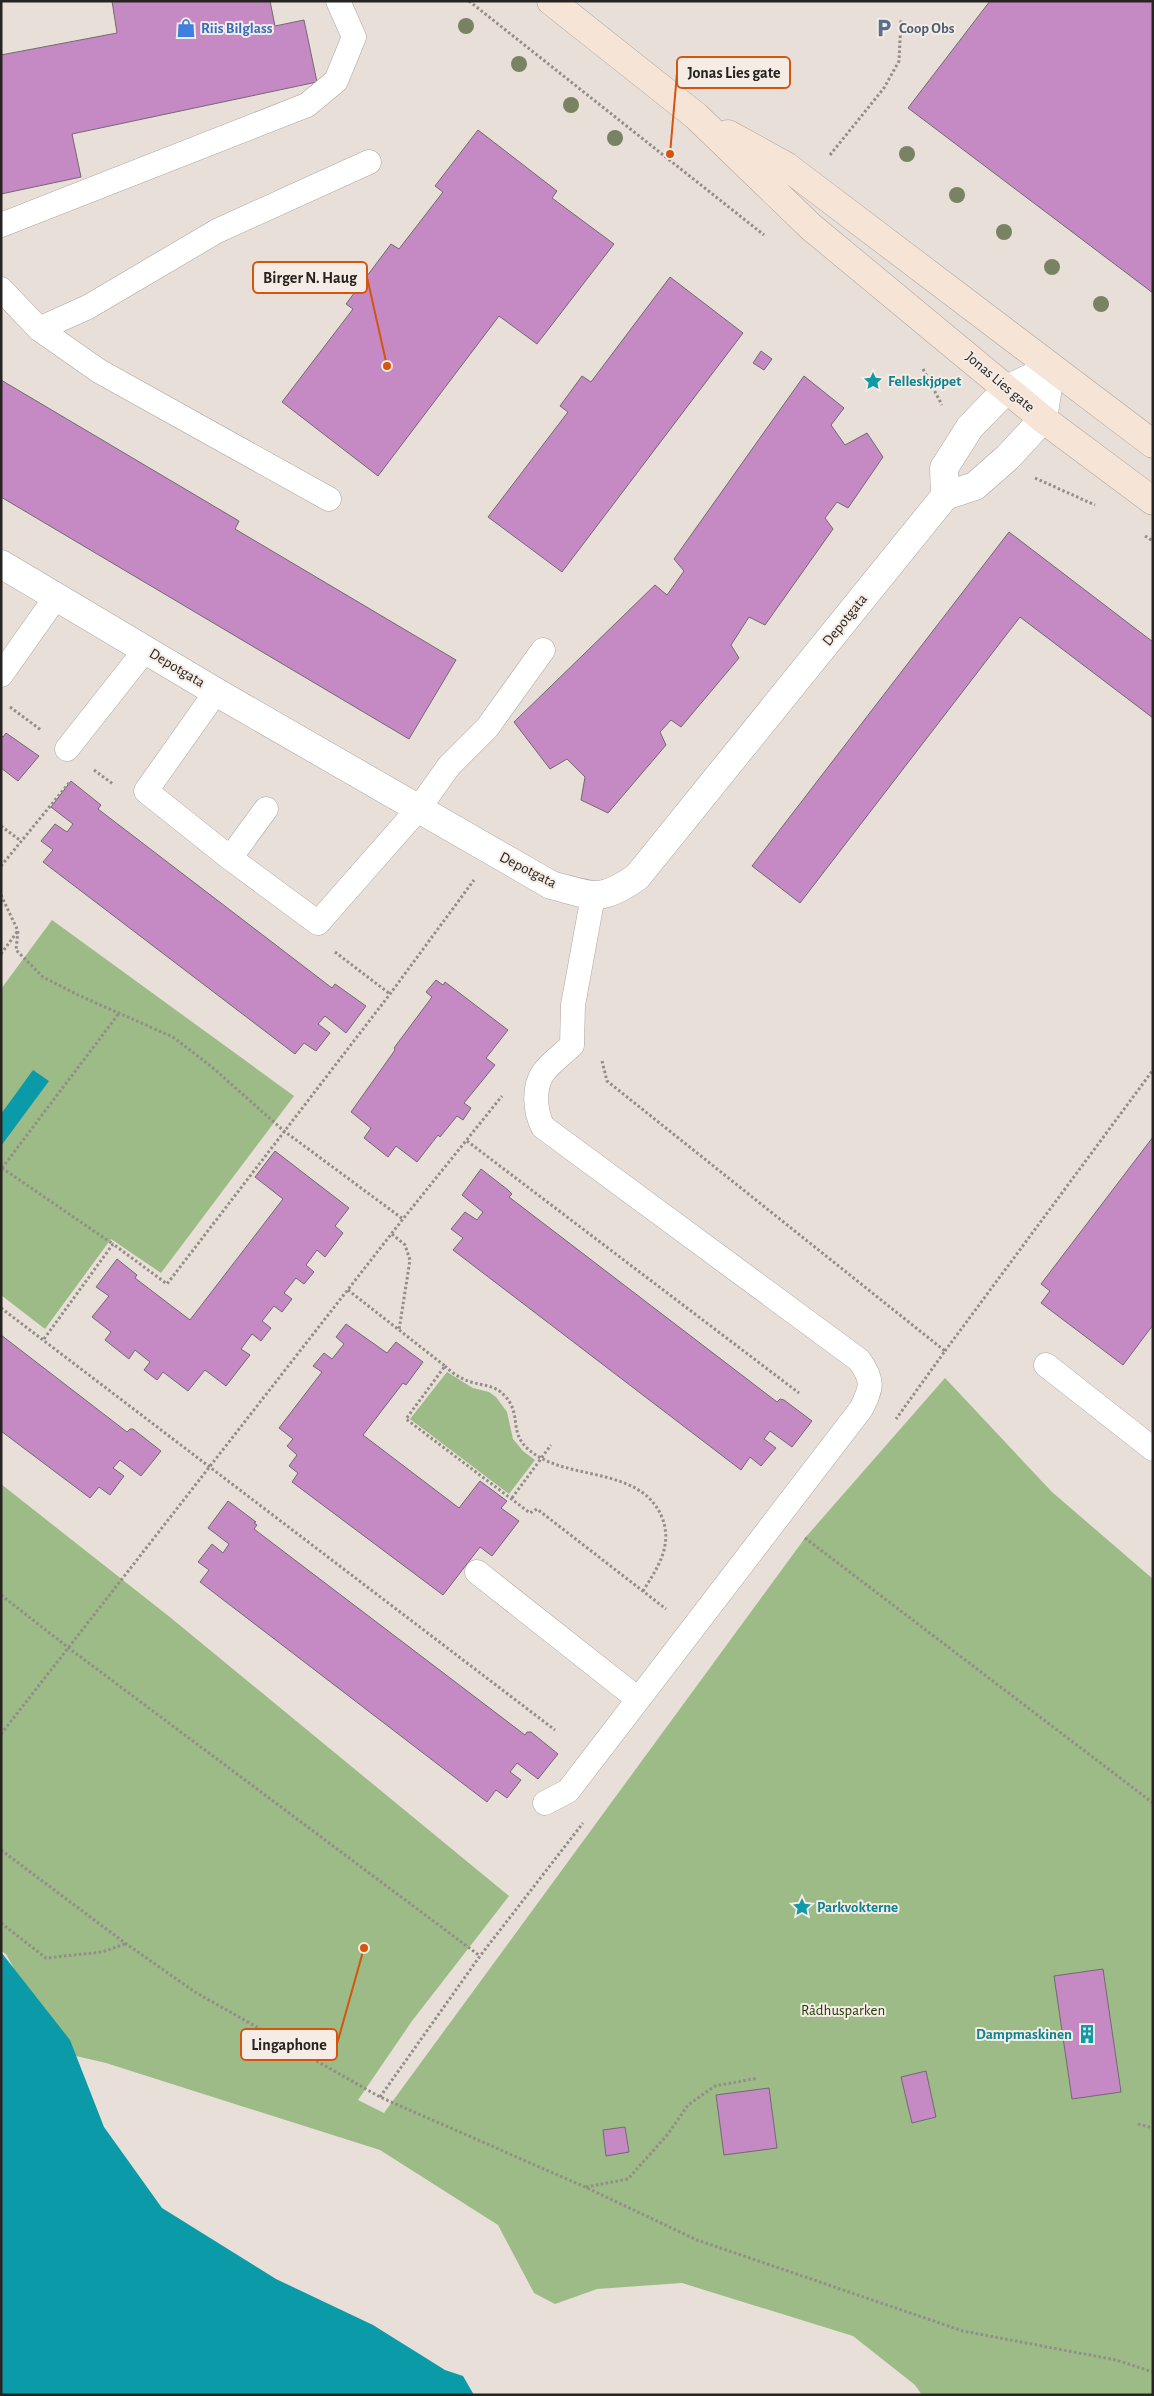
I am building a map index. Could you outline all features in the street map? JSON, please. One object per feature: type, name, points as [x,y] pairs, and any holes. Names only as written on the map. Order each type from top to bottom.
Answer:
[{"type":"main road","name":"Jonas Lies gate","points":[[551,1],[696,116],[812,227],[1043,419],[1153,500]]},
{"type":"main road","name":"Jonas Lies gate","points":[[696,116],[786,166],[1153,444]]},
{"type":"street","points":[[1051,368],[1043,419],[1008,457],[975,486],[945,496],[944,468],[970,427],[1007,389],[1051,368]]},
{"type":"street","name":"Depotgata","points":[[1,564],[216,692],[551,885],[593,896],[617,891],[637,877],[945,496]]},
{"type":"lane","points":[[1,225],[307,105],[336,81],[354,37],[338,1]]},
{"type":"lane","points":[[39,329],[88,307],[217,231],[369,162]]},
{"type":"lane","points":[[1,289],[39,329],[99,371],[329,499]]},
{"type":"lane","points":[[1,675],[56,597]]},
{"type":"lane","points":[[67,749],[146,649]]},
{"type":"lane","points":[[216,692],[146,791],[230,858],[318,923],[419,808],[448,766],[487,728],[543,650]]},
{"type":"lane","points":[[230,858],[266,809]]},
{"type":"lane","points":[[545,1803],[568,1791],[861,1409],[871,1389],[868,1373],[851,1354],[543,1126],[536,1114],[537,1094],[543,1074],[572,1045],[573,1005],[593,896]]},
{"type":"lane","points":[[1046,1365],[1153,1449]]},
{"type":"lane","points":[[476,1572],[638,1699]]},
{"type":"path","points":[[469,1],[767,237]]},
{"type":"path","points":[[828,158],[884,88],[899,60],[901,19]]},
{"type":"path","points":[[920,363],[930,378],[940,404]]},
{"type":"path","points":[[1036,479],[1100,507]]},
{"type":"path","points":[[1137,530],[1153,541]]},
{"type":"path","points":[[1,826],[21,841]]},
{"type":"path","points":[[120,1012],[2,1168],[113,1244],[167,1284],[495,853]]},
{"type":"path","points":[[1,895],[18,931],[16,950],[43,977],[78,995],[173,1037],[213,1068],[284,1131],[403,1219]]},
{"type":"path","points":[[1,954],[18,931]]},
{"type":"path","points":[[945,1350],[1153,1070]]},
{"type":"path","points":[[1,1734],[70,1649],[392,1233],[508,1088]]},
{"type":"path","points":[[467,1141],[799,1393]]},
{"type":"path","points":[[392,1233],[405,1245],[410,1260],[399,1331]]},
{"type":"path","points":[[44,1339],[113,1244]]},
{"type":"path","points":[[348,1290],[445,1366],[471,1382],[490,1386],[500,1391],[511,1406],[521,1442],[541,1458],[568,1469],[626,1484],[639,1490],[651,1500],[664,1523],[666,1541],[659,1566],[643,1592]]},
{"type":"path","points":[[1,1308],[555,1730]]},
{"type":"path","points":[[445,1366],[406,1419],[530,1512],[537,1509],[692,1630]]},
{"type":"path","points":[[512,1498],[551,1445]]},
{"type":"path","points":[[805,1538],[1153,1803]]},
{"type":"path","points":[[1,1595],[70,1649],[480,1956],[380,2097]]},
{"type":"path","points":[[1,1850],[125,1944],[195,1992],[380,2097],[586,2187],[698,2240],[963,2331],[1116,2360],[1153,2372]]},
{"type":"path","points":[[1,1923],[46,1958],[102,1952],[125,1944]]},
{"type":"path","points":[[586,2187],[628,2179],[668,2134],[688,2106],[714,2086],[758,2078]]},
{"type":"path","points":[[1138,2124],[1153,2128]]},
{"type":"green space","points":[[52,920],[294,1096],[161,1273],[111,1239],[45,1329],[1,1295],[1,989]]},
{"type":"green space","points":[[447,1372],[473,1388],[489,1392],[496,1397],[507,1412],[513,1439],[523,1451],[535,1460],[509,1494],[410,1419]]},
{"type":"green space","name":"Rådhusparken","points":[[945,1378],[1052,1492],[1153,1579],[1153,2395],[922,2395],[915,2385],[853,2336],[682,2283],[597,2289],[555,2304],[534,2293],[498,2225],[380,2150],[106,2063],[59,2052],[6,1954],[1,1951],[1,1484],[171,1618],[509,1896],[412,2021],[358,2100],[384,2113],[805,1538]]},
{"type":"water","points":[[33,1070],[49,1081],[1,1146],[1,1114]]},
{"type":"water","points":[[1,1952],[70,2040],[104,2127],[162,2208],[276,2279],[373,2325],[445,2370],[463,2376],[474,2395],[1,2395]]},
{"type":"building","points":[[112,1],[270,1],[275,26],[304,20],[317,82],[72,134],[81,177],[1,194],[1,55],[117,33]]},
{"type":"building","points":[[990,1],[1153,1],[1153,293],[908,108]]},
{"type":"building","points":[[478,130],[557,191],[552,198],[614,244],[537,344],[499,316],[378,476],[282,402],[353,309],[346,304],[391,244],[399,249],[443,192],[435,186]]},
{"type":"building","points":[[670,277],[743,333],[562,572],[488,517],[568,412],[560,406],[582,376],[591,382]]},
{"type":"building","points":[[761,351],[772,359],[764,370],[753,363]]},
{"type":"building","points":[[804,376],[844,408],[831,425],[845,445],[867,433],[883,457],[848,508],[837,502],[825,518],[833,529],[765,625],[749,617],[731,645],[739,658],[681,727],[671,720],[660,732],[666,745],[608,813],[581,800],[585,777],[567,759],[550,769],[514,722],[655,585],[667,595],[684,571],[674,559]]},
{"type":"building","points":[[1,380],[239,521],[235,529],[456,660],[409,739],[1,497]]},
{"type":"building","points":[[1009,532],[1153,642],[1153,718],[1020,617],[800,903],[752,866]]},
{"type":"building","points":[[6,733],[39,756],[18,781],[1,768],[1,736],[3,737]]},
{"type":"building","points":[[71,781],[101,805],[98,809],[332,988],[335,984],[366,1006],[346,1033],[325,1016],[318,1024],[330,1033],[316,1051],[304,1043],[295,1054],[43,862],[53,850],[41,841],[55,824],[67,832],[73,824],[51,807]]},
{"type":"building","points":[[436,980],[443,985],[445,982],[508,1030],[486,1058],[495,1065],[464,1103],[471,1108],[463,1120],[457,1116],[440,1137],[438,1135],[417,1162],[396,1146],[388,1157],[364,1138],[371,1128],[351,1112],[395,1050],[394,1048],[432,997],[426,992]]},
{"type":"building","points":[[1153,1137],[1153,1325],[1123,1365],[1041,1303],[1050,1291],[1041,1284]]},
{"type":"building","points":[[275,1151],[349,1208],[335,1226],[343,1233],[325,1257],[317,1250],[306,1265],[314,1272],[304,1284],[296,1278],[284,1293],[292,1299],[282,1312],[274,1306],[262,1321],[271,1328],[261,1341],[252,1334],[241,1349],[250,1355],[226,1386],[205,1370],[188,1391],[163,1372],[157,1380],[144,1370],[150,1362],[135,1350],[129,1359],[105,1340],[111,1332],[92,1317],[109,1296],[96,1287],[117,1259],[137,1275],[135,1278],[190,1320],[283,1199],[255,1177]]},
{"type":"building","points":[[481,1169],[512,1194],[509,1197],[777,1402],[780,1399],[784,1400],[812,1421],[792,1447],[770,1431],[764,1439],[776,1448],[761,1466],[750,1457],[741,1470],[453,1250],[463,1238],[451,1229],[465,1212],[477,1220],[483,1212],[462,1195]]},
{"type":"building","points":[[346,1324],[387,1353],[396,1342],[423,1362],[406,1385],[403,1383],[363,1435],[459,1508],[480,1481],[507,1501],[501,1508],[519,1521],[492,1556],[480,1547],[443,1595],[292,1482],[298,1473],[289,1466],[297,1455],[287,1446],[293,1439],[279,1428],[322,1372],[313,1366],[324,1353],[332,1359],[344,1344],[336,1337]]},
{"type":"building","points":[[1,1335],[127,1432],[133,1429],[161,1451],[141,1476],[120,1460],[113,1468],[124,1476],[110,1495],[99,1487],[90,1498],[1,1431]]},
{"type":"building","points":[[228,1501],[256,1522],[254,1523],[257,1525],[254,1529],[525,1735],[527,1732],[531,1732],[558,1754],[538,1779],[517,1763],[510,1772],[521,1780],[507,1798],[496,1790],[487,1802],[200,1582],[209,1570],[198,1562],[212,1544],[223,1553],[229,1544],[208,1528]]},
{"type":"building","name":"Dampmaskinen","points":[[1103,1969],[1121,2092],[1072,2099],[1054,1976]]},
{"type":"building","points":[[926,2071],[936,2117],[912,2123],[901,2077]]},
{"type":"building","points":[[769,2088],[777,2148],[724,2155],[716,2095]]},
{"type":"building","points":[[625,2127],[629,2152],[606,2156],[603,2130]]},
{"type":"place","name":"Riis Bilglass","points":[[186,28]]},
{"type":"place","name":"Coop Obs","points":[[884,28]]},
{"type":"place","name":"Jonas Lies gate","points":[[670,154]]},
{"type":"place","name":"Birger N. Haug","points":[[387,366]]},
{"type":"place","name":"Felleskjøpet","points":[[873,381]]},
{"type":"place","name":"Parkvokterne","points":[[802,1907]]},
{"type":"place","name":"Lingaphone","points":[[364,1948]]},
{"type":"place","name":"Dampmaskinen","points":[[1087,2034]]}]
